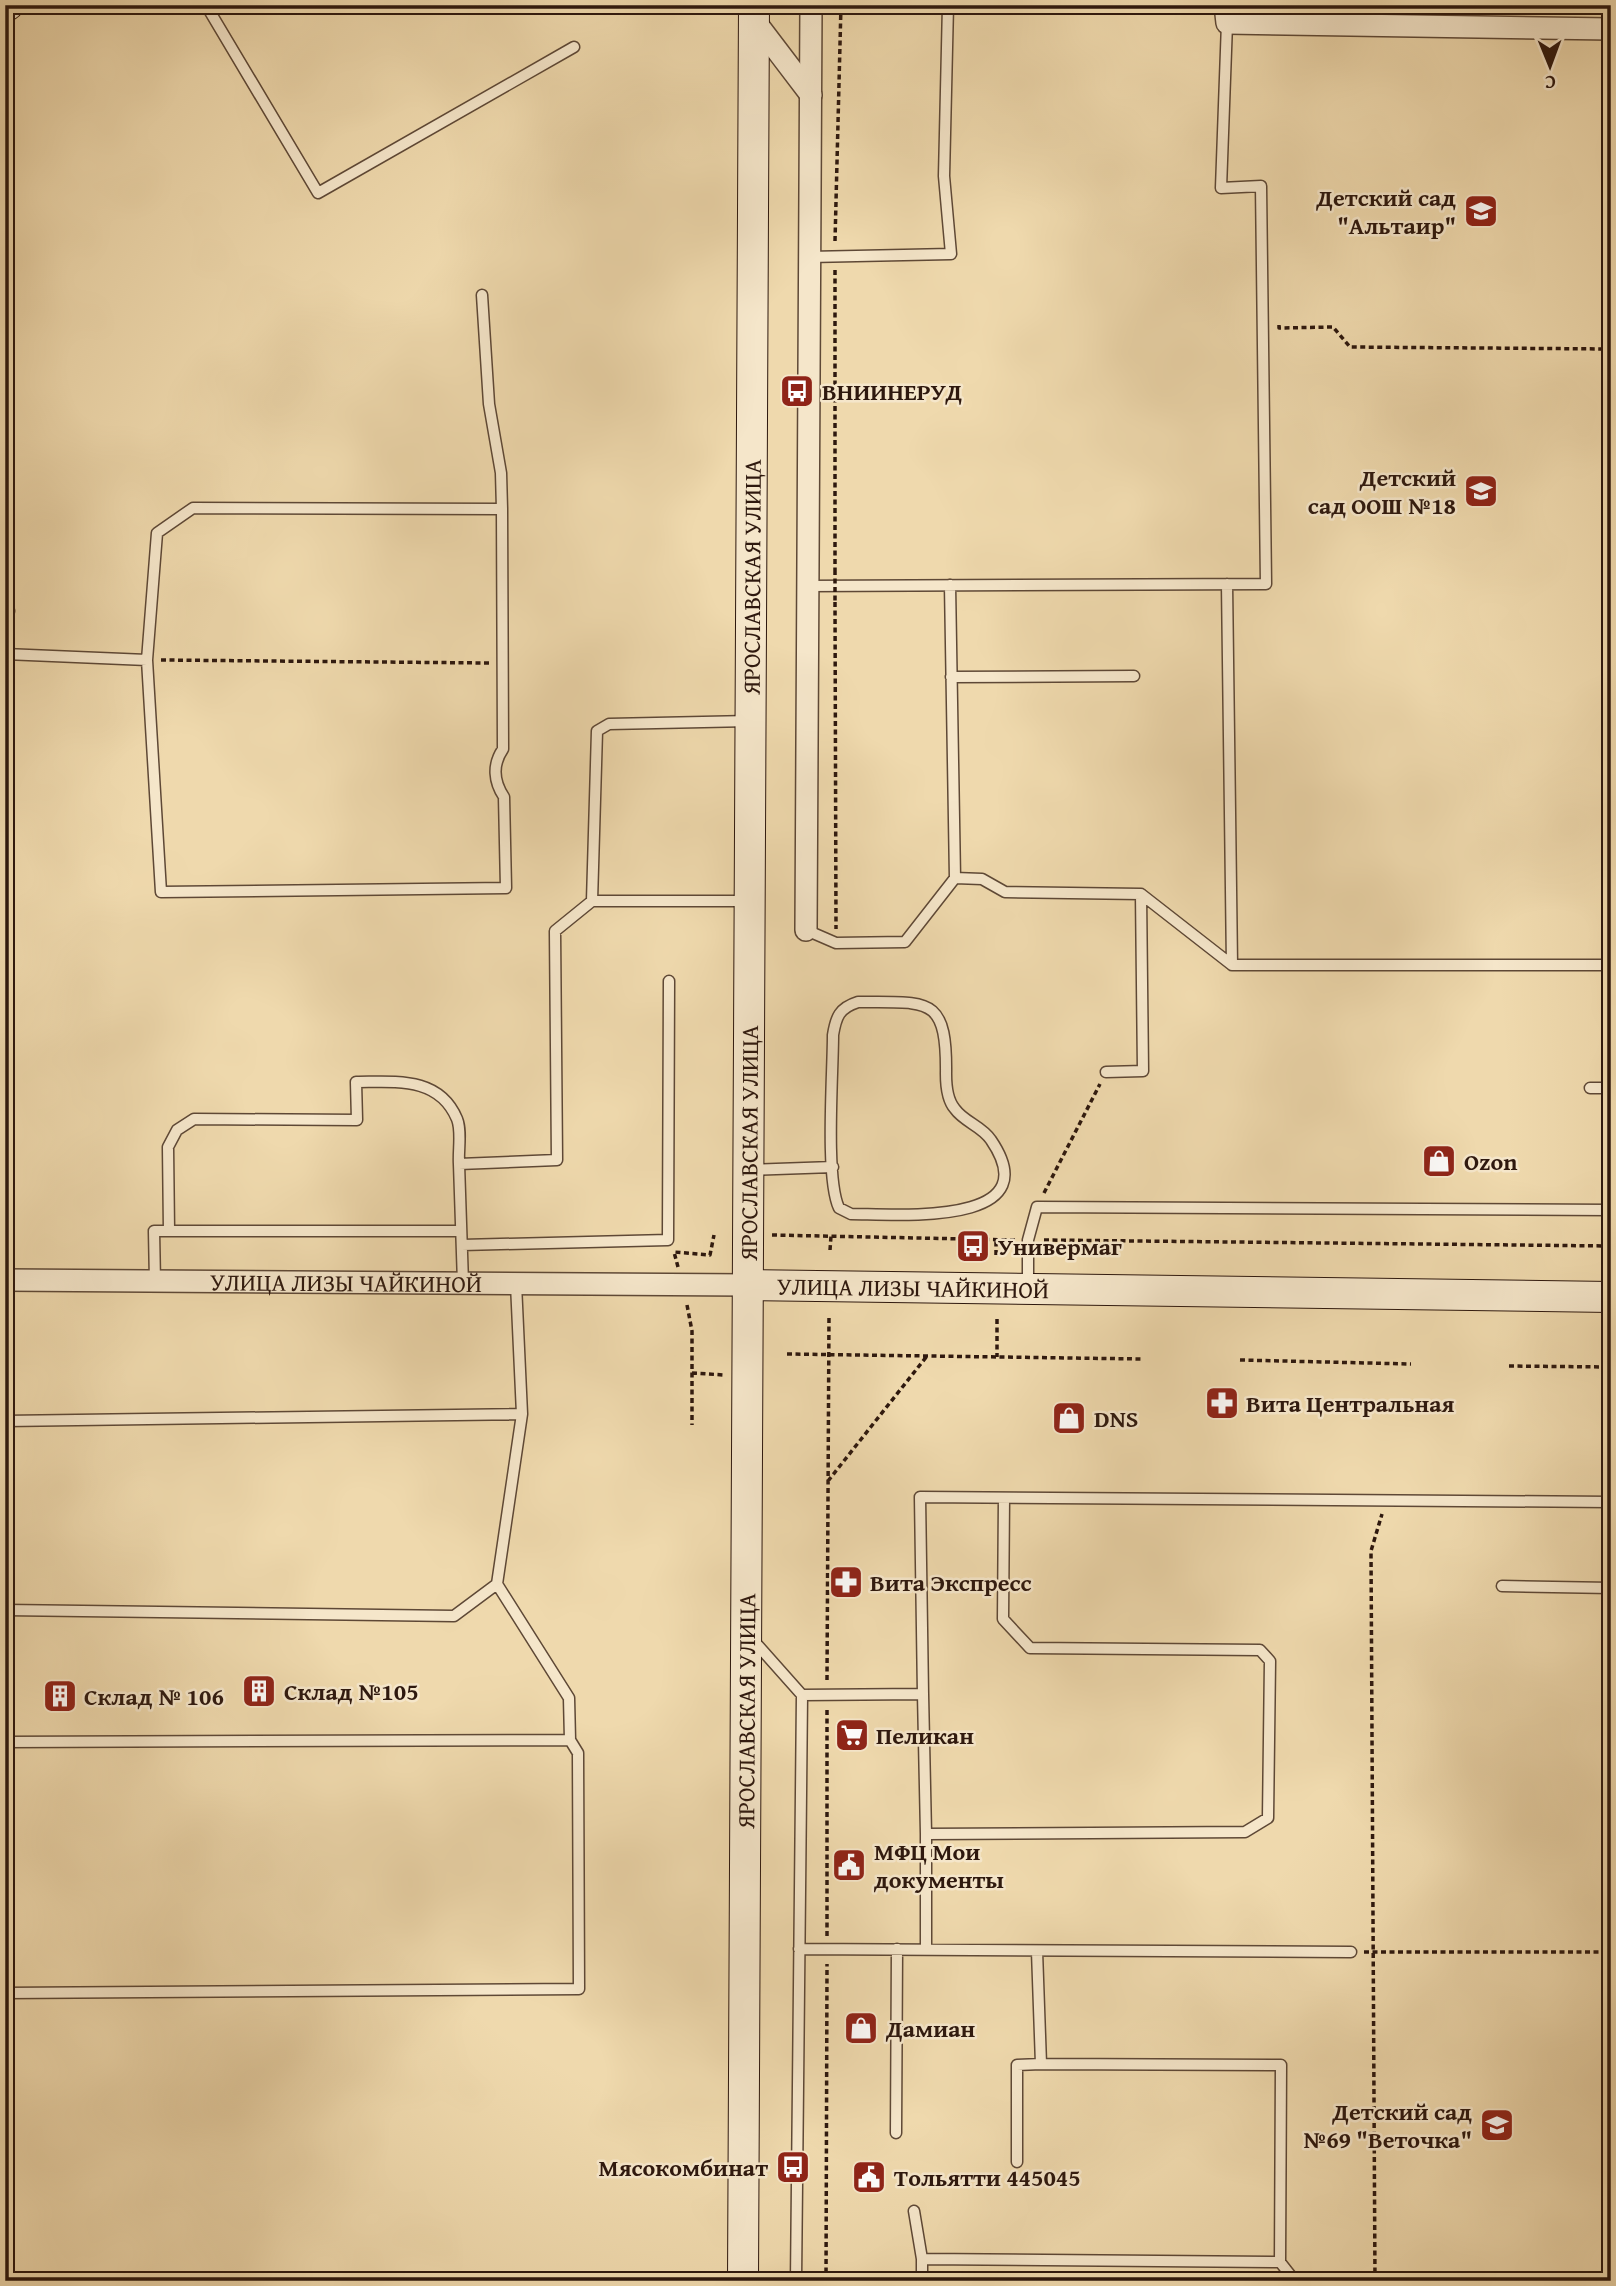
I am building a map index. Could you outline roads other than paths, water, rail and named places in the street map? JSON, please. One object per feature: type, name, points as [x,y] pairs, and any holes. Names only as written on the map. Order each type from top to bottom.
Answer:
[{"type":"main road","name":"ЯРОСЛАВСКАЯ УЛИЦА","points":[[743,2281],[754,13]]},
{"type":"main road","name":"УЛИЦА ЛИЗЫ ЧАЙКИНОЙ","points":[[749,1285],[1611,1297]]},
{"type":"street","points":[[806,930],[811,5]]},
{"type":"street","points":[[754,13],[811,95]]},
{"type":"street","points":[[1226,14],[1611,30]]},
{"type":"street","name":"УЛИЦА ЛИЗЫ ЧАЙКИНОЙ","points":[[5,1280],[749,1285]]},
{"type":"lane","points":[[206,5],[318,193],[574,47]]},
{"type":"lane","points":[[809,257],[951,254],[944,176],[948,5]]},
{"type":"lane","points":[[807,586],[1266,584],[1261,186],[1221,188],[1226,14]]},
{"type":"lane","points":[[482,295],[489,404],[501,473],[502,509],[505,663],[503,750],[496,760],[496,785],[504,797],[506,888],[161,892],[147,660],[156,533],[193,508],[502,509]]},
{"type":"lane","points":[[1227,584],[1231,965]]},
{"type":"lane","points":[[806,930],[835,943],[905,942],[955,878],[950,585]]},
{"type":"lane","points":[[5,596],[9,611],[5,626]]},
{"type":"lane","points":[[5,654],[147,660]]},
{"type":"lane","points":[[951,677],[1134,676]]},
{"type":"lane","points":[[593,901],[597,731],[609,724],[751,720]]},
{"type":"lane","points":[[955,878],[982,879],[1005,892],[1141,894],[1231,965],[1611,965]]},
{"type":"lane","points":[[1106,1072],[1143,1071],[1141,894]]},
{"type":"lane","points":[[458,1164],[557,1160],[555,932],[593,901],[751,901]]},
{"type":"lane","points":[[462,1245],[668,1240],[669,981]]},
{"type":"lane","points":[[858,1002],[914,1003],[929,1009],[941,1019],[946,1037],[946,1087],[954,1108],[991,1139],[1003,1162],[1003,1179],[995,1194],[975,1208],[946,1215],[851,1214],[839,1208],[834,1197],[833,1167],[833,1035],[836,1018],[844,1007],[858,1002]]},
{"type":"lane","points":[[169,1231],[168,1147],[177,1129],[194,1119],[357,1121],[356,1082],[414,1081],[439,1094],[458,1121],[463,1283]]},
{"type":"lane","points":[[1590,1088],[1611,1088]]},
{"type":"lane","points":[[750,1170],[833,1167]]},
{"type":"lane","points":[[1028,1289],[1028,1240],[1037,1207],[1611,1210]]},
{"type":"lane","points":[[155,1282],[154,1231],[461,1231]]},
{"type":"lane","points":[[5,1993],[579,1989],[578,1753],[570,1740],[569,1698],[497,1584],[522,1414],[516,1284]]},
{"type":"lane","points":[[5,1421],[522,1414]]},
{"type":"lane","points":[[926,1950],[920,1497],[1611,1502]]},
{"type":"lane","points":[[926,1834],[1245,1832],[1268,1818],[1270,1661],[1260,1650],[1030,1648],[1003,1619],[1004,1498]]},
{"type":"lane","points":[[5,1609],[454,1616],[497,1584]]},
{"type":"lane","points":[[1502,1586],[1611,1588]]},
{"type":"lane","points":[[747,1633],[802,1695],[796,2281]]},
{"type":"lane","points":[[802,1695],[923,1694]]},
{"type":"lane","points":[[5,1742],[570,1740]]},
{"type":"lane","points":[[799,1949],[1351,1952]]},
{"type":"lane","points":[[896,2133],[897,1949]]},
{"type":"lane","points":[[1037,1951],[1041,2064]]},
{"type":"lane","points":[[1017,2162],[1017,2065],[1281,2066],[1280,2262],[1295,2281]]},
{"type":"lane","points":[[914,2211],[922,2259],[922,2281]]},
{"type":"lane","points":[[922,2259],[1280,2262]]},
{"type":"place","name":"Детский сад \"Альтаир\"","points":[[1481,211]]},
{"type":"place","name":"ВНИИНЕРУД","points":[[797,391]]},
{"type":"place","name":"Детский сад ООШ №18","points":[[1481,491]]},
{"type":"place","name":"Ozon","points":[[1439,1161]]},
{"type":"place","name":"Универмаг","points":[[973,1246]]},
{"type":"place","name":"Вита Центральная","points":[[1222,1403]]},
{"type":"place","name":"DNS","points":[[1069,1418]]},
{"type":"place","name":"Вита Экспресс","points":[[846,1582]]},
{"type":"place","name":"Склад №105","points":[[259,1691]]},
{"type":"place","name":"Склад № 106","points":[[60,1696]]},
{"type":"place","name":"Пеликан","points":[[852,1735]]},
{"type":"place","name":"МФЦ Мои документы","points":[[849,1865]]},
{"type":"place","name":"Дамиан","points":[[861,2028]]},
{"type":"place","name":"Детский сад №69 \"Веточка\"","points":[[1497,2125]]},
{"type":"place","name":"Мясокомбинат","points":[[793,2167]]},
{"type":"place","name":"Тольятти 445045","points":[[869,2177]]}]
